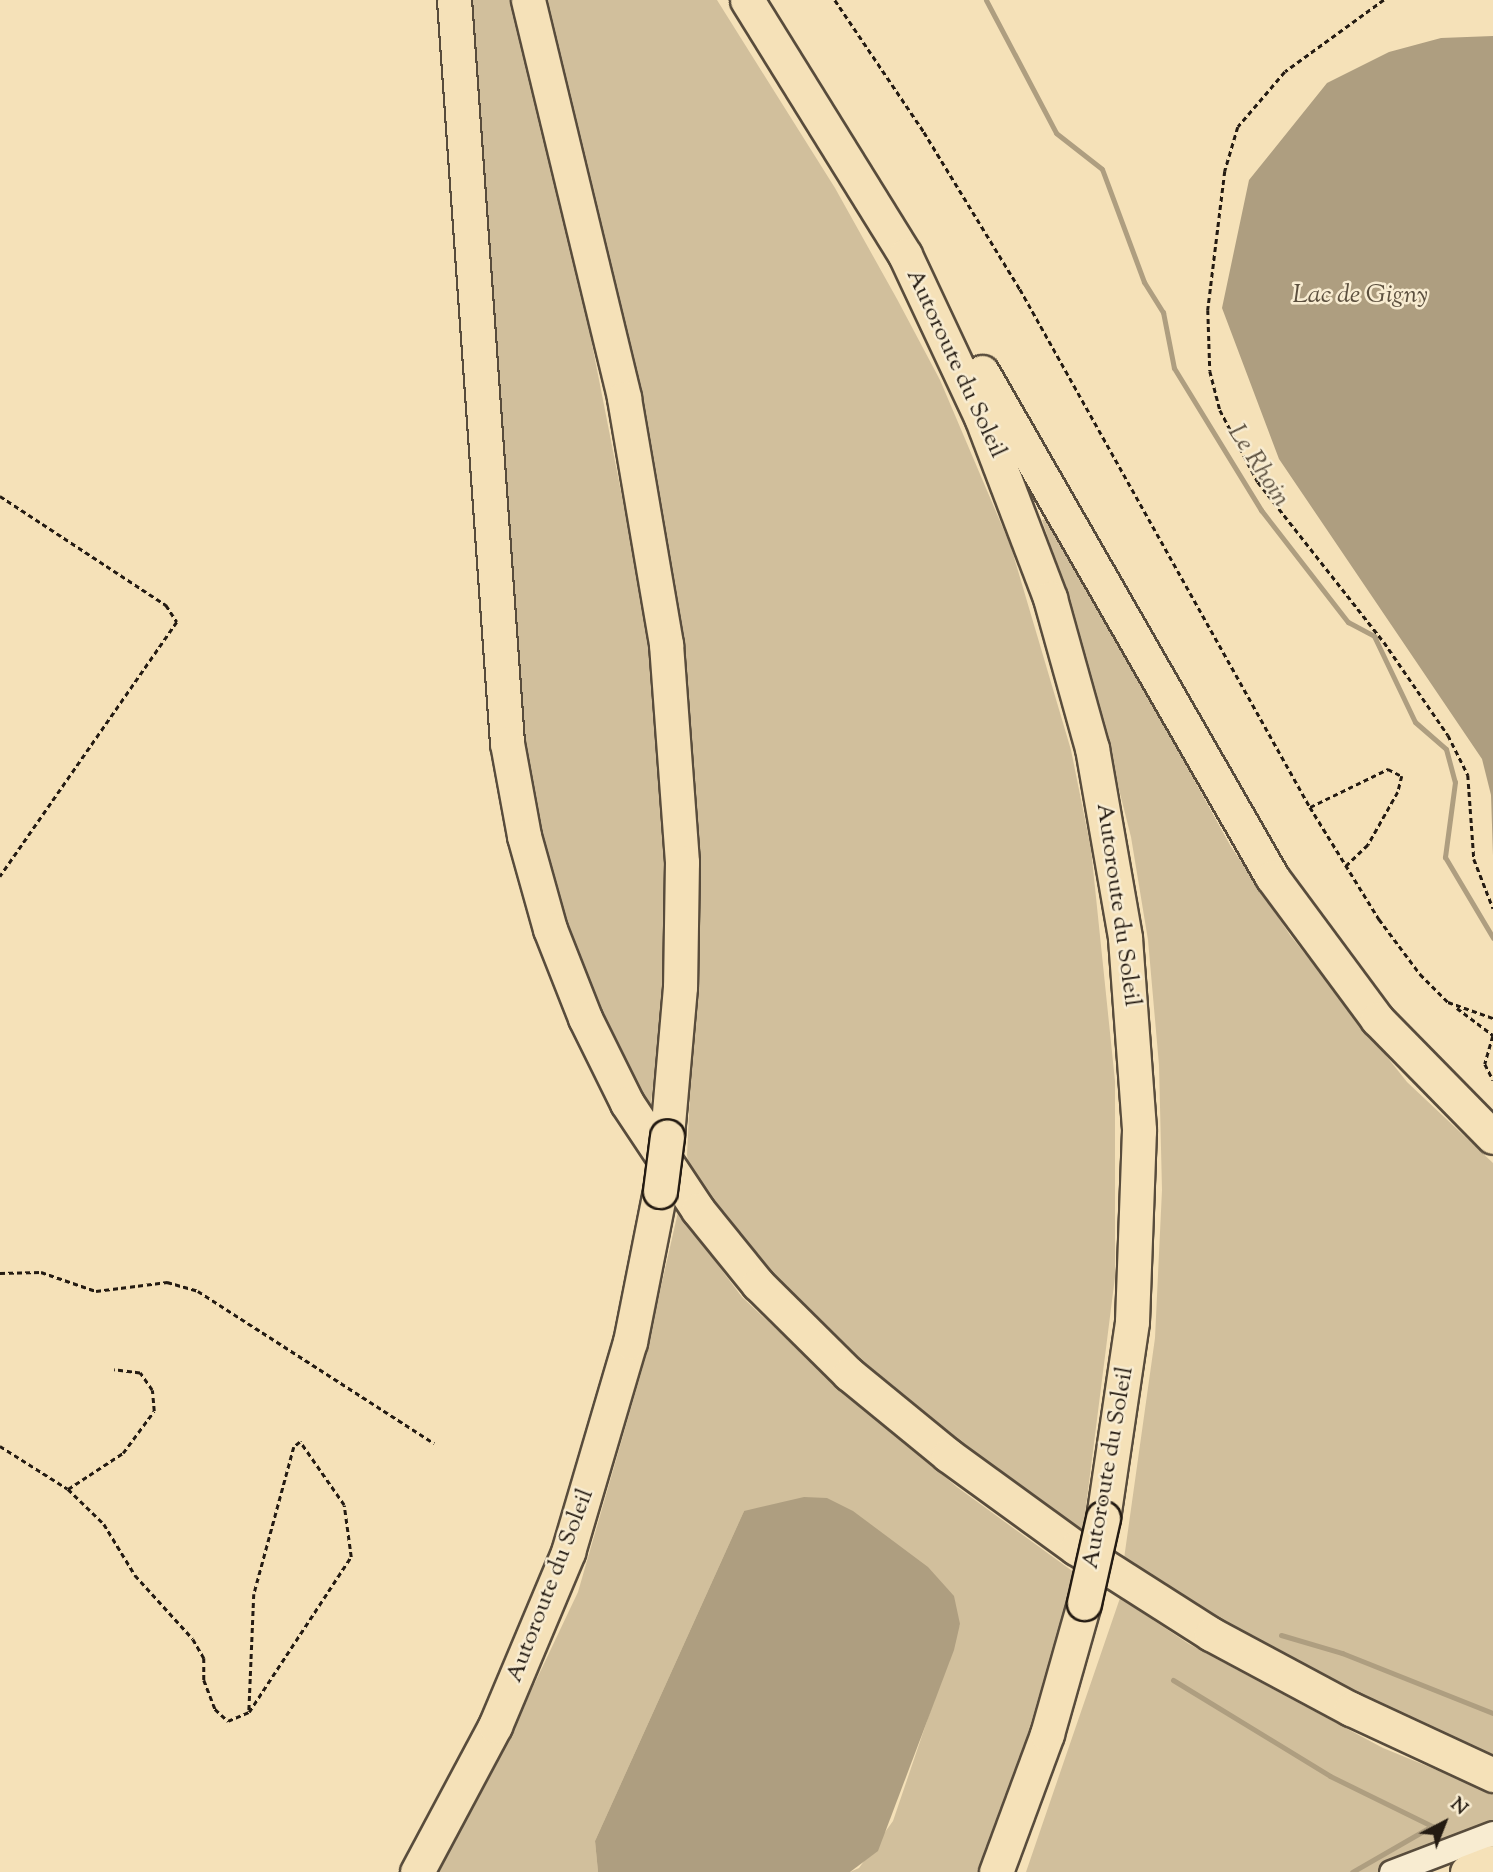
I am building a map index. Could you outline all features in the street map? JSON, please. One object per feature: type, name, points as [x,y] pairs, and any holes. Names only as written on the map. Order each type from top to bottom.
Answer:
[{"type":"highway","points":[[454,0],[493,591],[509,754],[532,868],[550,929],[584,1018],[627,1104],[698,1210],[758,1284],[849,1374],[948,1455],[1056,1534],[1202,1629],[1352,1709],[1493,1774]]},
{"type":"highway","name":"Autoroute du Soleil","points":[[417,1872],[500,1716],[568,1552],[622,1373],[660,1191],[679,998],[682,862],[666,644],[624,398],[528,0]]},
{"type":"highway","name":"Autoroute du Soleil","points":[[747,0],[905,255],[998,457],[1047,588],[1087,727],[1116,875],[1135,1033],[1139,1194],[1129,1354],[1103,1518],[1084,1603],[1054,1714],[996,1872]]},
{"type":"highway","points":[[905,255],[972,354],[1272,877],[1377,1019],[1493,1137]]},
{"type":"highway","points":[[1467,1872],[1493,1862]]},
{"type":"lane","points":[[1391,1872],[1493,1833]]},
{"type":"path","points":[[835,0],[924,132],[1013,278],[1310,807],[1346,866],[1400,950],[1455,1006],[1493,1036],[1485,1064],[1493,1080]]},
{"type":"path","points":[[1384,0],[1266,90],[1238,127],[1224,171],[1207,324],[1210,371],[1220,410],[1258,482],[1384,642],[1448,735],[1468,775],[1474,859],[1493,908]]},
{"type":"path","points":[[0,496],[166,605],[177,622],[0,877]]},
{"type":"path","points":[[1310,807],[1388,769],[1402,776],[1398,792],[1368,845],[1346,866]]},
{"type":"path","points":[[1455,1006],[1493,1018]]},
{"type":"path","points":[[0,1273],[41,1272],[96,1291],[117,1292],[167,1282],[198,1291],[434,1443]]},
{"type":"path","points":[[68,1489],[123,1453],[155,1411],[152,1390],[140,1373],[114,1370]]},
{"type":"path","points":[[0,1446],[68,1489],[104,1524],[135,1575],[193,1639],[204,1658],[204,1680],[215,1709],[228,1721],[248,1712],[351,1557],[344,1505],[300,1442],[294,1447],[254,1594],[248,1712]]},
{"type":"shaded area","points":[[466,0],[510,0],[580,283],[650,639],[666,832],[667,980],[649,1117],[573,965],[532,816],[507,644]]},
{"type":"shaded area","points":[[546,0],[717,0],[835,188],[897,299],[940,380],[1011,547],[1071,750],[1091,849],[1115,1081],[1115,1277],[1082,1538],[972,1460],[802,1312],[691,1181],[687,1155],[699,912],[696,790],[685,667],[663,516],[633,365]]},
{"type":"shaded area","points":[[1050,518],[1230,845],[1290,935],[1407,1082],[1493,1163],[1493,1757],[1360,1695],[1123,1566],[1155,1338],[1162,1190],[1159,1065],[1148,940],[1131,837],[1078,627],[1042,520]]},
{"type":"shaded area","points":[[678,1212],[742,1297],[839,1388],[957,1487],[1075,1573],[1021,1757],[980,1872],[850,1872],[859,1868],[893,1821],[960,1624],[744,1511],[595,1841],[598,1872],[436,1872],[493,1771],[578,1592],[642,1370]]},
{"type":"shaded area","points":[[1120,1598],[1189,1644],[1383,1748],[1493,1793],[1493,1828],[1380,1872],[1026,1872]]},
{"type":"water","name":"Lac de Gigny","points":[[1493,36],[1493,856],[1491,795],[1482,759],[1279,459],[1222,308],[1249,180],[1327,83],[1389,52],[1441,38]]},
{"type":"water","points":[[804,1497],[827,1498],[853,1511],[928,1567],[954,1596],[960,1624],[954,1650],[878,1851],[850,1872],[598,1872],[595,1841],[744,1511]]},
{"type":"waterway","name":"Le Rhoin","points":[[986,0],[1056,133],[1102,169],[1144,282],[1163,312],[1174,368],[1261,510],[1348,622],[1374,636],[1415,722],[1446,749],[1455,782],[1445,857],[1493,938]]},
{"type":"waterway","points":[[1281,1635],[1342,1653],[1493,1713]]},
{"type":"waterway","points":[[1173,1680],[1330,1776],[1432,1826],[1352,1872]]}]
